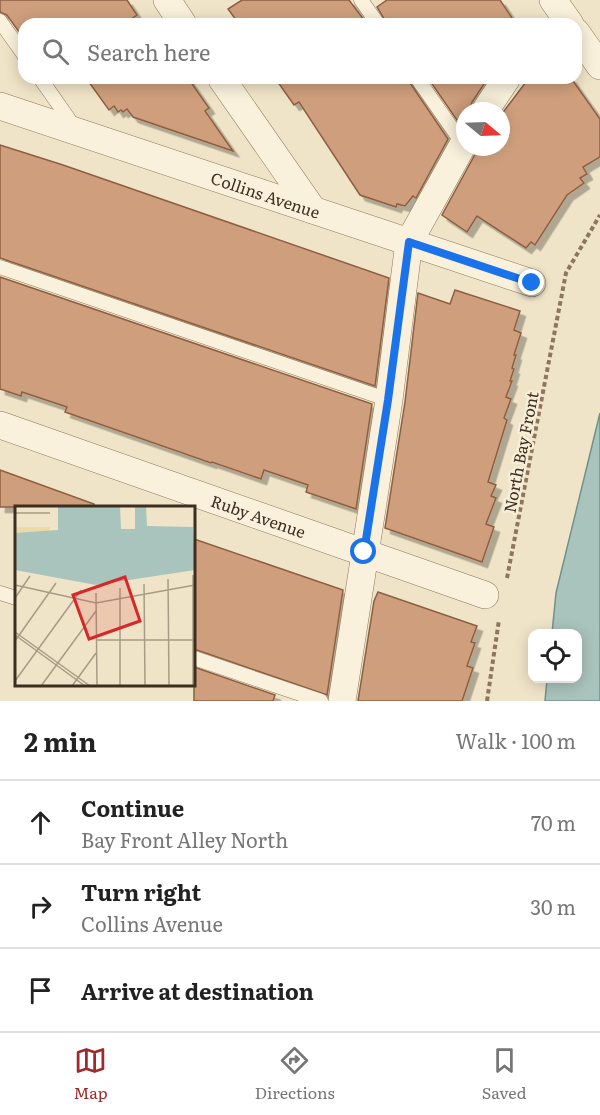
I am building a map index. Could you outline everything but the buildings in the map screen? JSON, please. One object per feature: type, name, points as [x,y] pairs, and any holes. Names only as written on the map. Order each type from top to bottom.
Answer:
[{"type":"street","points":[[167,0],[179,18]]},
{"type":"street","points":[[582,40],[600,66]]},
{"type":"street","points":[[225,84],[313,210]]},
{"type":"street","points":[[491,102],[503,84]]},
{"type":"street","name":"Collins Avenue","points":[[0,106],[532,283]]},
{"type":"street","points":[[342,701],[388,400],[409,242],[456,156]]},
{"type":"street","name":"Ruby Avenue","points":[[0,425],[497,598]]},
{"type":"lane","points":[[362,0],[374,18]]},
{"type":"lane","points":[[0,21],[18,47]]},
{"type":"lane","points":[[44,84],[78,132]]},
{"type":"lane","points":[[421,84],[456,131]]},
{"type":"lane","points":[[0,267],[388,400]]},
{"type":"lane","points":[[0,593],[15,598]]},
{"type":"lane","points":[[195,658],[321,701]]},
{"type":"path","name":"North Bay Front","points":[[487,701],[497,598],[566,273],[600,215]]},
{"type":"water","points":[[600,413],[600,701],[545,701],[547,683],[582,683],[582,629],[552,629],[556,593]]},
{"type":"route","points":[[364,552],[388,400],[409,242],[532,283]]}]
